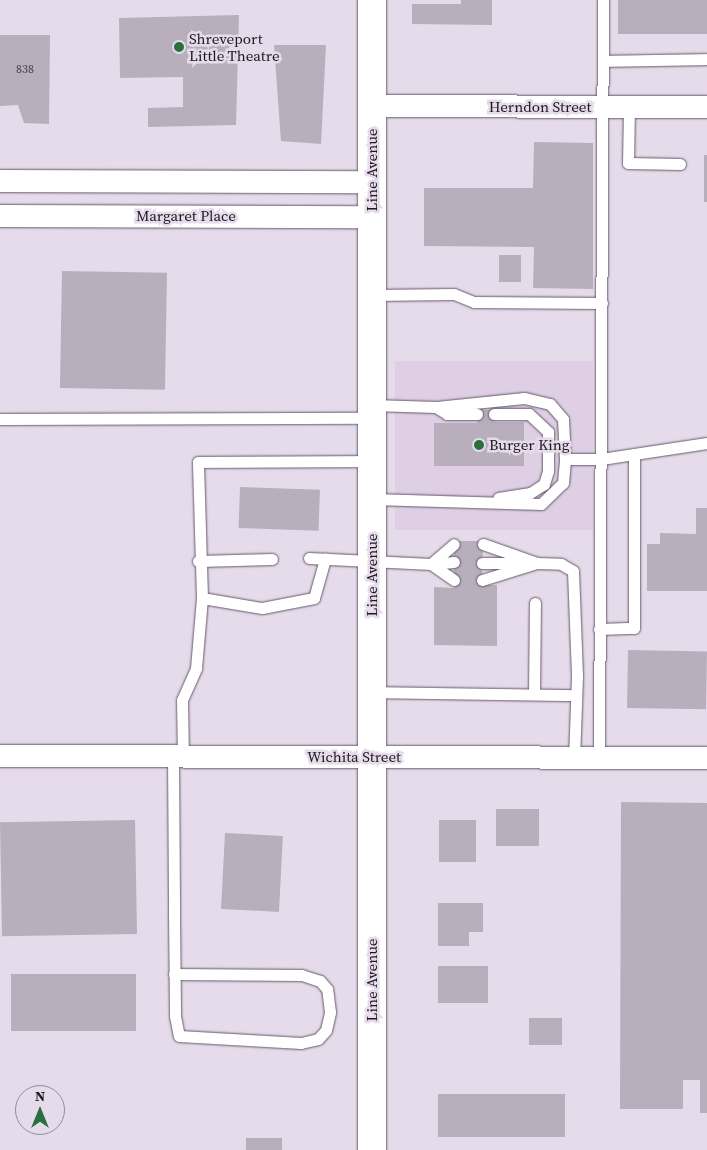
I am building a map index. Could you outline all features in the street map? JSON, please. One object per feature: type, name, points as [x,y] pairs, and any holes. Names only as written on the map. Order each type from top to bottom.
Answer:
[{"type":"main road","name":"Line Avenue","points":[[372,0],[372,1150]]},
{"type":"street","name":"Herndon Street","points":[[372,106],[707,108]]},
{"type":"street","points":[[0,181],[372,182]]},
{"type":"street","name":"Margaret Place","points":[[0,216],[372,217]]},
{"type":"street","name":"Wichita Street","points":[[0,756],[707,758]]},
{"type":"lane","points":[[599,758],[604,107],[602,0]]},
{"type":"lane","points":[[603,61],[707,59]]},
{"type":"lane","points":[[629,107],[628,163],[680,164]]},
{"type":"lane","points":[[372,295],[454,294],[474,302],[602,303]]},
{"type":"lane","points":[[0,419],[372,412],[524,398],[550,404],[563,419],[565,458],[563,484],[541,504],[476,500],[372,500]]},
{"type":"lane","points":[[436,407],[447,414],[477,414]]},
{"type":"lane","points":[[476,500],[530,494],[544,484],[548,471],[548,432],[543,423],[530,414],[494,414]]},
{"type":"lane","points":[[565,458],[601,459],[707,443]]},
{"type":"lane","points":[[600,629],[634,628],[634,454]]},
{"type":"lane","points":[[174,974],[302,976],[320,981],[327,989],[330,1012],[326,1030],[318,1039],[301,1043],[179,1036],[174,974],[178,757],[182,700],[196,668],[202,598],[198,561],[198,462],[372,461]]},
{"type":"lane","points":[[309,558],[372,563],[431,564],[454,562],[431,564]]},
{"type":"lane","points":[[198,561],[272,559]]},
{"type":"lane","points":[[202,598],[262,608],[314,598],[325,559]]},
{"type":"lane","points":[[483,563],[537,563]]},
{"type":"lane","points":[[483,563],[537,563]]},
{"type":"lane","points":[[483,563],[561,564],[573,571],[576,582],[574,758]]},
{"type":"lane","points":[[534,694],[535,603]]},
{"type":"lane","points":[[372,692],[574,695]]},
{"type":"shaded area","points":[[395,361],[593,361],[593,530],[395,530]]},
{"type":"building","points":[[461,0],[492,0],[492,25],[412,24],[412,4],[461,4]]},
{"type":"building","points":[[618,0],[707,0],[707,34],[618,34]]},
{"type":"building","name":"Shreveport Little Theatre","points":[[239,15],[236,125],[148,127],[148,108],[183,107],[183,77],[120,78],[119,18]]},
{"type":"building","points":[[0,35],[50,35],[49,124],[24,123],[18,105],[0,106]]},
{"type":"building","points":[[274,45],[326,45],[321,144],[281,141]]},
{"type":"building","points":[[534,142],[593,143],[593,289],[533,288],[534,247],[424,246],[424,188],[533,188]]},
{"type":"building","points":[[704,155],[707,155],[707,202],[704,202]]},
{"type":"building","points":[[499,255],[521,255],[521,282],[499,282]]},
{"type":"building","points":[[62,271],[167,273],[165,390],[60,388]]},
{"type":"building","name":"Burger King","points":[[477,410],[494,410],[494,422],[524,422],[524,466],[434,466],[434,423],[477,423]]},
{"type":"building","points":[[240,487],[320,490],[319,531],[239,528]]},
{"type":"building","points":[[696,508],[707,508],[707,591],[647,591],[647,544],[660,544],[660,533],[696,534]]},
{"type":"building","points":[[454,541],[483,541],[482,585],[497,585],[497,646],[434,645],[434,587],[454,588]]},
{"type":"building","points":[[628,650],[707,651],[706,709],[627,708]]},
{"type":"building","points":[[621,802],[707,803],[707,1113],[700,1113],[700,1080],[683,1080],[683,1109],[620,1109]]},
{"type":"building","points":[[496,809],[539,809],[539,846],[496,846]]},
{"type":"building","points":[[135,820],[137,934],[2,936],[0,822]]},
{"type":"building","points":[[439,820],[476,820],[476,862],[439,862]]},
{"type":"building","points":[[225,833],[283,836],[279,912],[221,909]]},
{"type":"building","points":[[438,903],[483,903],[483,932],[469,932],[469,946],[438,946]]},
{"type":"building","points":[[438,966],[488,966],[488,1003],[438,1003]]},
{"type":"building","points":[[11,974],[136,974],[136,1031],[11,1031]]},
{"type":"building","points":[[529,1018],[562,1018],[562,1045],[529,1045]]},
{"type":"building","points":[[438,1094],[565,1094],[565,1137],[438,1137]]},
{"type":"building","points":[[246,1138],[282,1138],[282,1150],[246,1150]]},
{"type":"place","name":"Shreveport Little Theatre","points":[[179,47]]},
{"type":"place","name":"Burger King","points":[[479,445]]}]
